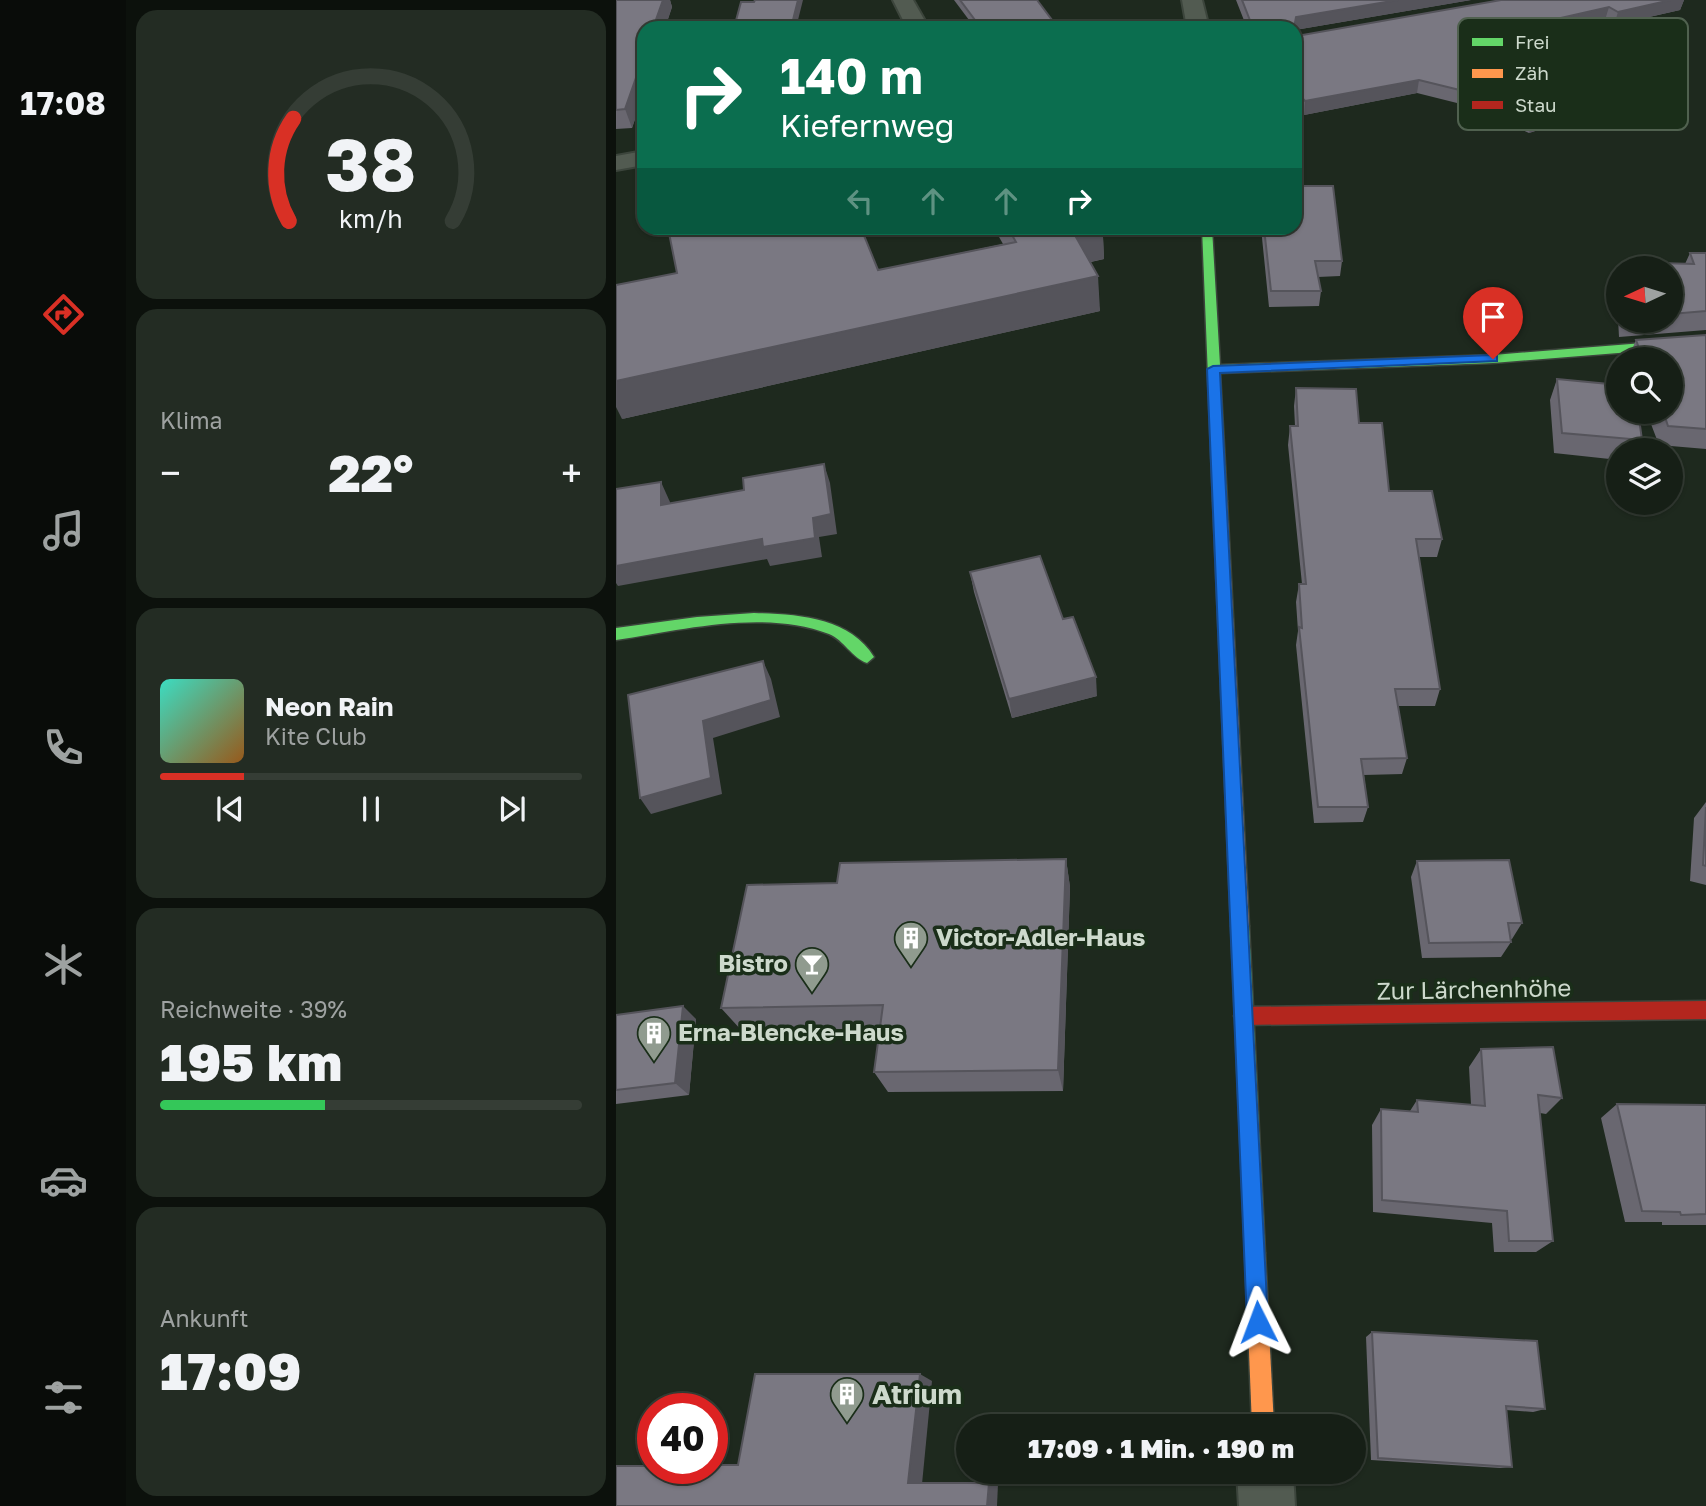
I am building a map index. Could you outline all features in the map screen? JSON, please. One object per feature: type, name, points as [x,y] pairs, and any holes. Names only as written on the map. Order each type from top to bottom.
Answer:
[{"type":"street","points":[[903,0],[914,21]]},
{"type":"street","points":[[1192,0],[1196,21]]},
{"type":"street","points":[[616,163],[637,159]]},
{"type":"street","points":[[1207,235],[1262,1414]]},
{"type":"street","points":[[1213,369],[1493,359],[1706,342]]},
{"type":"street","points":[[616,634],[720,622],[789,619],[836,631],[867,657]]},
{"type":"street","name":"Zur Lärchenhöhe","points":[[1242,1016],[1706,1010]]},
{"type":"street","points":[[1265,1484],[1266,1506]]},
{"type":"building","points":[[616,0],[663,0],[656,21],[637,21],[637,75],[625,109],[616,110]]},
{"type":"building","points":[[798,0],[793,21],[736,21],[741,2]]},
{"type":"building","points":[[960,0],[1037,0],[1053,21],[976,21]]},
{"type":"building","points":[[1242,0],[1398,0],[1296,17],[1295,21],[1250,21]]},
{"type":"building","points":[[1501,0],[1671,0],[1618,12],[1609,7],[1560,18],[1458,18],[1458,90],[1419,80],[1305,101],[1302,98],[1302,35]]},
{"type":"building","points":[[1302,186],[1333,186],[1342,261],[1315,261],[1321,291],[1271,291],[1265,235],[1302,235]]},
{"type":"building","points":[[669,235],[864,235],[878,270],[1016,242],[1012,235],[1075,235],[1098,276],[616,381],[616,285],[677,273]]},
{"type":"building","points":[[1690,253],[1706,253],[1706,311],[1684,313],[1684,264],[1694,264]]},
{"type":"building","points":[[1706,335],[1706,429],[1667,424],[1683,424],[1683,347],[1639,347],[1636,340]]},
{"type":"building","points":[[1557,379],[1606,384],[1606,424],[1640,424],[1642,438],[1619,438],[1562,433]]},
{"type":"building","points":[[1296,388],[1356,389],[1359,423],[1382,423],[1389,491],[1432,491],[1442,539],[1416,539],[1440,689],[1395,689],[1407,758],[1361,759],[1368,807],[1318,807],[1299,627],[1302,628],[1299,584],[1306,584],[1290,426],[1298,426]]},
{"type":"building","points":[[824,464],[831,514],[813,518],[815,538],[763,547],[762,539],[616,566],[616,489],[661,482],[661,505],[744,490],[743,478]]},
{"type":"building","points":[[1040,556],[1063,619],[1073,617],[1096,677],[1009,699],[970,572]]},
{"type":"building","points":[[763,661],[771,700],[703,721],[711,778],[640,798],[628,695]]},
{"type":"building","points":[[1706,807],[1706,866],[1703,865]]},
{"type":"building","name":"Victor-Adler-Haus","points":[[1066,859],[1058,1070],[874,1072],[883,1005],[721,1008],[747,885],[837,883],[840,863]]},
{"type":"building","points":[[1509,860],[1522,923],[1508,923],[1511,942],[1429,943],[1417,861]]},
{"type":"building","name":"Erna-Blencke-Haus","points":[[683,1006],[675,1083],[616,1090],[616,1015]]},
{"type":"building","points":[[1553,1047],[1562,1098],[1538,1095],[1553,1241],[1509,1241],[1507,1211],[1382,1200],[1381,1109],[1418,1112],[1417,1100],[1485,1106],[1481,1049]]},
{"type":"building","points":[[1617,1104],[1706,1105],[1706,1214],[1681,1215],[1680,1212],[1642,1211]]},
{"type":"building","points":[[1372,1332],[1537,1341],[1545,1409],[1506,1406],[1512,1467],[1378,1458]]},
{"type":"building","name":"Atrium","points":[[755,1374],[920,1374],[908,1483],[989,1484],[987,1506],[616,1506],[616,1466],[637,1466],[637,1484],[728,1484],[728,1465],[738,1465]]},
{"type":"traffic: fast","points":[[1207,235],[1220,501]]},
{"type":"traffic: fast","points":[[1213,369],[1493,359],[1706,342]]},
{"type":"traffic: fast","points":[[616,634],[726,620],[782,619],[809,623],[839,632],[867,657]]},
{"type":"traffic: fast","points":[[1240,926],[1255,1253]]},
{"type":"traffic: slow","points":[[1220,501],[1240,926]]},
{"type":"traffic: slow","points":[[1255,1253],[1262,1414]]},
{"type":"traffic: jam","points":[[1243,1016],[1706,1010]]},
{"type":"place","name":"Victor-Adler-Haus","points":[[911,968]]},
{"type":"place","name":"Bistro","points":[[812,994]]},
{"type":"place","name":"Erna-Blencke-Haus","points":[[654,1063]]},
{"type":"place","name":"Atrium","points":[[847,1424]]},
{"type":"route","points":[[1258,1322],[1213,369],[1493,359]]}]
